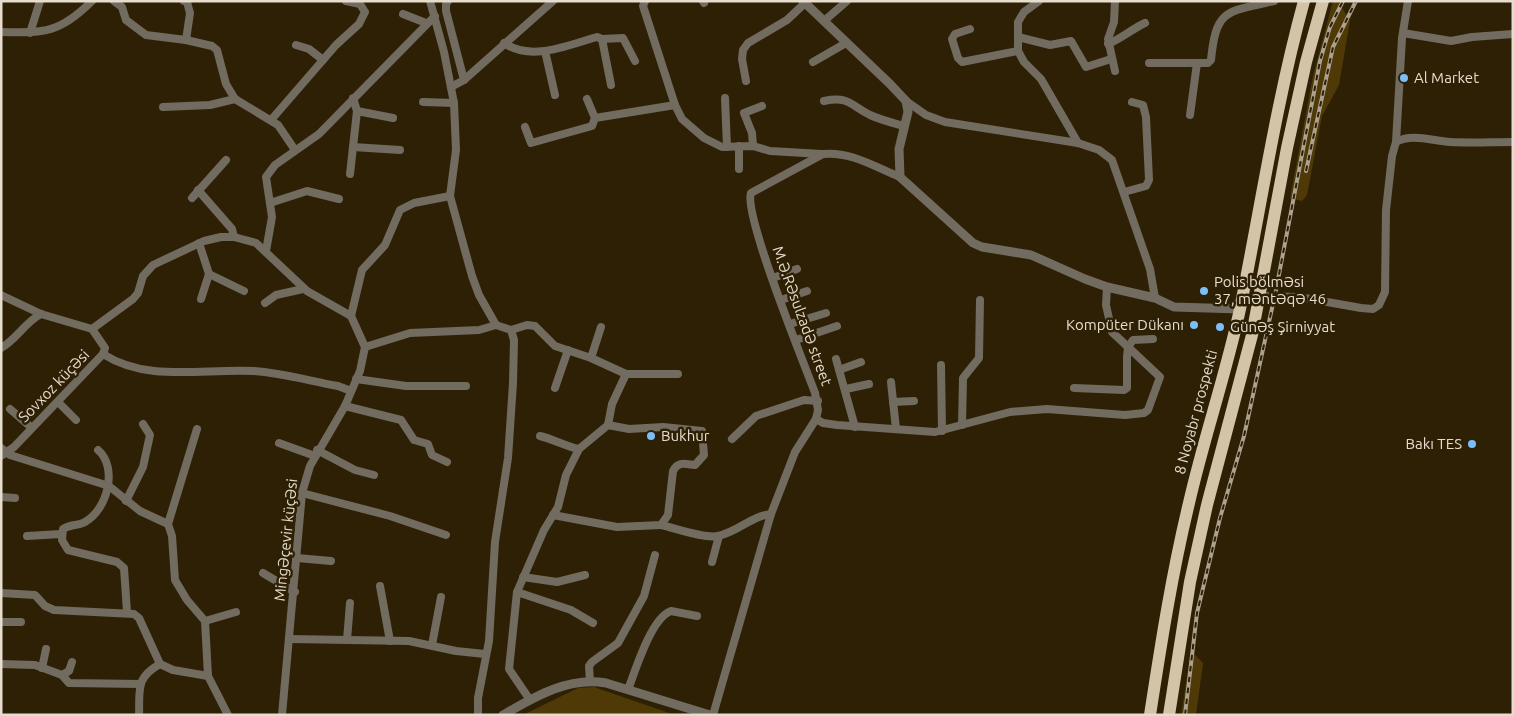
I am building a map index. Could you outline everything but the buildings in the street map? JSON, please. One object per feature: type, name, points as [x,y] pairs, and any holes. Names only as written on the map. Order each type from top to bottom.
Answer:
[{"type":"highway","name":"8 Noyabr prospekti","points":[[1150,715],[1165,618],[1189,502],[1240,309],[1286,64],[1304,1]]},
{"type":"highway","points":[[1169,715],[1190,582],[1206,505],[1260,296],[1289,138],[1306,62],[1323,1]]},
{"type":"street","points":[[30,33],[40,1]]},
{"type":"street","points":[[1,32],[30,33],[61,26],[79,15],[92,1]]},
{"type":"street","points":[[114,1],[122,7],[126,20],[146,35],[186,40],[212,46],[217,50],[226,84],[235,99],[278,125],[295,150]]},
{"type":"street","points":[[184,1],[187,2],[190,13],[186,40]]},
{"type":"street","points":[[271,120],[323,60],[364,18],[365,12],[360,4],[346,1]]},
{"type":"street","points":[[430,1],[454,103],[456,150],[450,196],[472,276],[496,325]]},
{"type":"street","points":[[448,1],[446,11],[464,80]]},
{"type":"street","points":[[451,87],[464,80],[553,1]]},
{"type":"street","points":[[645,1],[643,6],[675,105],[682,119],[714,144],[728,147],[753,146],[770,152],[836,153],[850,156],[900,177],[973,243],[1031,255],[1107,287],[1155,298],[1174,307],[1240,309]]},
{"type":"street","points":[[824,21],[847,1]]},
{"type":"street","points":[[1039,1],[1024,12],[1018,22],[1018,51],[1024,62],[1041,79],[1078,143]]},
{"type":"street","points":[[1115,1],[1114,22],[1108,34],[1108,44],[1115,70]]},
{"type":"street","points":[[1148,63],[1208,62],[1211,60],[1218,22],[1224,16],[1237,10],[1274,1]]},
{"type":"street","points":[[1260,296],[1300,297],[1373,309],[1379,305],[1385,292],[1386,210],[1392,156],[1396,142],[1403,33],[1408,1]]},
{"type":"street","points":[[746,81],[742,60],[743,50],[748,43],[787,20],[804,2],[906,101],[926,116],[944,122],[1078,143],[1099,150],[1112,160],[1124,192],[1139,243],[1150,269],[1155,298]]},
{"type":"street","points":[[403,14],[426,23]]},
{"type":"street","points":[[266,250],[272,217],[266,177],[275,165],[318,134],[435,16]]},
{"type":"street","points":[[1108,44],[1123,38],[1131,30],[1144,23]]},
{"type":"street","points":[[970,29],[956,34],[952,39],[958,58],[962,62],[1018,51]]},
{"type":"street","points":[[1403,33],[1451,41],[1472,37],[1513,34]]},
{"type":"street","points":[[504,43],[522,52],[545,51],[597,37],[602,39],[623,38],[635,61]]},
{"type":"street","points":[[1018,37],[1050,45],[1071,41],[1086,67],[1111,59]]},
{"type":"street","points":[[602,39],[611,84]]},
{"type":"street","points":[[813,62],[846,43]]},
{"type":"street","points":[[296,45],[309,49],[323,60]]},
{"type":"street","points":[[545,51],[556,95]]},
{"type":"street","points":[[1190,115],[1197,63]]},
{"type":"street","points":[[350,174],[357,111],[353,98]]},
{"type":"street","points":[[726,98],[728,147]]},
{"type":"street","points":[[824,101],[838,98],[846,99],[870,115],[904,126]]},
{"type":"street","points":[[163,107],[210,105],[235,99]]},
{"type":"street","points":[[525,126],[531,143],[592,126],[595,118],[587,99]]},
{"type":"street","points":[[900,177],[899,157],[908,112],[906,101]]},
{"type":"street","points":[[423,102],[454,103]]},
{"type":"street","points":[[1124,192],[1149,184],[1146,116],[1143,105],[1132,102]]},
{"type":"street","points":[[595,118],[675,105]]},
{"type":"street","points":[[753,146],[752,133],[744,113],[762,106]]},
{"type":"street","points":[[357,111],[393,118]]},
{"type":"street","points":[[1396,142],[1401,139],[1411,138],[1450,142],[1513,142]]},
{"type":"street","points":[[739,146],[740,169]]},
{"type":"street","points":[[353,147],[400,150]]},
{"type":"street","name":"M.Ə.Rəsulzadə street","points":[[712,715],[771,514],[795,452],[816,419],[818,401],[773,278],[750,206],[751,193],[823,154]]},
{"type":"street","points":[[192,198],[226,160]]},
{"type":"street","points":[[198,190],[232,229],[234,237]]},
{"type":"street","points":[[270,203],[307,191],[339,198]]},
{"type":"street","points":[[351,316],[362,270],[385,245],[400,210],[414,203],[450,196]]},
{"type":"street","points":[[1,295],[42,314],[92,329],[133,299],[138,293],[143,276],[152,264],[199,243],[221,237],[234,237],[256,243],[266,250],[280,268],[303,289],[351,316],[365,347],[410,333],[479,330],[496,325],[511,330],[527,325],[535,326],[555,346],[591,358],[626,374],[678,374]]},
{"type":"street","points":[[199,243],[209,274],[201,299]]},
{"type":"street","points":[[773,278],[797,269]]},
{"type":"street","points":[[209,274],[244,291]]},
{"type":"street","points":[[816,419],[823,423],[855,427],[942,431],[1000,413],[1047,409],[1125,415],[1144,413],[1148,410],[1160,377],[1112,332],[1109,326],[1107,287]]},
{"type":"street","points":[[265,303],[276,295],[303,289]]},
{"type":"street","points":[[781,300],[807,291]]},
{"type":"street","points":[[962,425],[963,378],[979,358],[980,300]]},
{"type":"street","points":[[790,324],[826,313]]},
{"type":"street","points":[[1,348],[15,338],[34,318],[42,314]]},
{"type":"street","points":[[796,340],[837,326]]},
{"type":"street","points":[[591,358],[602,327]]},
{"type":"street","name":"Sovxoz küçəsi","points":[[3,452],[32,428],[103,354],[105,348],[92,329]]},
{"type":"street","points":[[478,715],[485,654],[489,641],[495,542],[508,458],[513,383],[514,340],[511,330]]},
{"type":"street","points":[[1074,388],[1124,390],[1127,388],[1128,347],[1133,340],[1153,339]]},
{"type":"street","name":"Mingəçevir küçəsi","points":[[282,715],[295,592],[302,493],[316,453],[345,406],[356,379],[365,347]]},
{"type":"street","points":[[555,388],[568,350]]},
{"type":"street","points":[[103,354],[120,364],[140,370],[253,371],[338,386],[351,391]]},
{"type":"street","points":[[836,359],[846,389],[855,427]]},
{"type":"street","points":[[840,370],[861,362]]},
{"type":"street","points":[[941,365],[942,431]]},
{"type":"street","points":[[530,700],[508,669],[517,592],[558,507],[566,476],[579,449],[598,435],[608,424],[612,404],[626,374]]},
{"type":"street","points":[[356,379],[406,386],[466,386]]},
{"type":"street","points":[[891,382],[896,429]]},
{"type":"street","points":[[846,389],[869,384]]},
{"type":"street","points":[[732,439],[756,416],[804,400],[818,401]]},
{"type":"street","points":[[893,402],[914,401]]},
{"type":"street","points":[[58,402],[76,420]]},
{"type":"street","points":[[345,406],[401,420],[414,440],[428,444],[432,455],[447,462]]},
{"type":"street","points":[[10,409],[32,428]]},
{"type":"street","points":[[126,501],[143,467],[150,435],[143,424]]},
{"type":"street","points":[[608,424],[629,429],[662,427],[702,431],[704,455],[700,462],[695,465],[681,463],[676,465],[673,471],[668,515],[661,525]]},
{"type":"street","points":[[197,429],[168,524],[172,536],[175,580],[187,600],[205,621],[208,676],[228,715]]},
{"type":"street","points":[[540,436],[579,449]]},
{"type":"street","points":[[279,443],[316,453],[355,470],[374,475]]},
{"type":"street","points":[[27,536],[61,534],[67,526],[86,522],[95,513],[109,486],[106,459],[98,450]]},
{"type":"street","points":[[3,452],[109,486],[140,511],[168,524]]},
{"type":"street","points":[[302,493],[390,516],[446,535]]},
{"type":"street","points":[[1,497],[15,498]]},
{"type":"street","points":[[553,515],[617,528],[661,525],[719,536],[743,525],[758,515],[771,514]]},
{"type":"street","points":[[61,534],[64,547],[68,550],[118,562],[124,568],[127,612]]},
{"type":"street","points":[[712,562],[719,536]]},
{"type":"street","points":[[590,681],[589,666],[618,643],[644,596],[655,555]]},
{"type":"street","points":[[297,558],[331,561]]},
{"type":"street","points":[[263,573],[295,592]]},
{"type":"street","points":[[523,577],[557,582],[585,575]]},
{"type":"street","points":[[380,586],[390,640]]},
{"type":"street","points":[[517,592],[571,610],[593,623]]},
{"type":"street","points":[[1,593],[35,595],[45,606],[54,610],[88,614],[127,612],[140,618],[160,664],[178,672],[208,676]]},
{"type":"street","points":[[432,645],[441,597]]},
{"type":"street","points":[[346,640],[350,603]]},
{"type":"street","points":[[628,690],[650,636],[663,616],[671,611],[698,616]]},
{"type":"street","points":[[205,621],[236,612]]},
{"type":"street","points":[[1,622],[21,622]]},
{"type":"street","points":[[289,639],[419,642],[456,651],[485,654]]},
{"type":"street","points":[[42,668],[46,649]]},
{"type":"street","points":[[62,675],[69,671],[72,662]]},
{"type":"street","points":[[1,664],[24,664],[42,668],[62,675],[69,683],[140,684]]},
{"type":"street","points":[[139,715],[140,684],[146,672],[160,664]]},
{"type":"street","points":[[502,715],[530,700],[567,685],[590,681],[628,690],[712,715]]},
{"type":"shaded area","points":[[1333,1],[1338,1],[1350,21],[1339,85],[1322,116],[1307,195],[1302,201],[1290,198],[1313,76]]},
{"type":"shaded area","points":[[1191,651],[1203,663],[1196,715],[1181,715]]},
{"type":"shaded area","points":[[594,687],[675,715],[523,715],[578,688]]},
{"type":"railway","points":[[1185,715],[1197,613],[1220,518],[1244,436],[1276,290],[1320,61],[1330,27],[1343,1]]},
{"type":"railway","points":[[1306,171],[1333,47],[1356,1]]},
{"type":"place","name":"Al Market","points":[[1404,78]]},
{"type":"place","name":"Polis bölməsi 37, məntəqə 46","points":[[1204,291]]},
{"type":"place","name":"Kompüter Dükanı","points":[[1194,325]]},
{"type":"place","name":"Günəş Şirniyyat","points":[[1220,327]]},
{"type":"place","name":"Bukhur","points":[[651,436]]},
{"type":"place","name":"Bakı TES","points":[[1472,444]]}]
